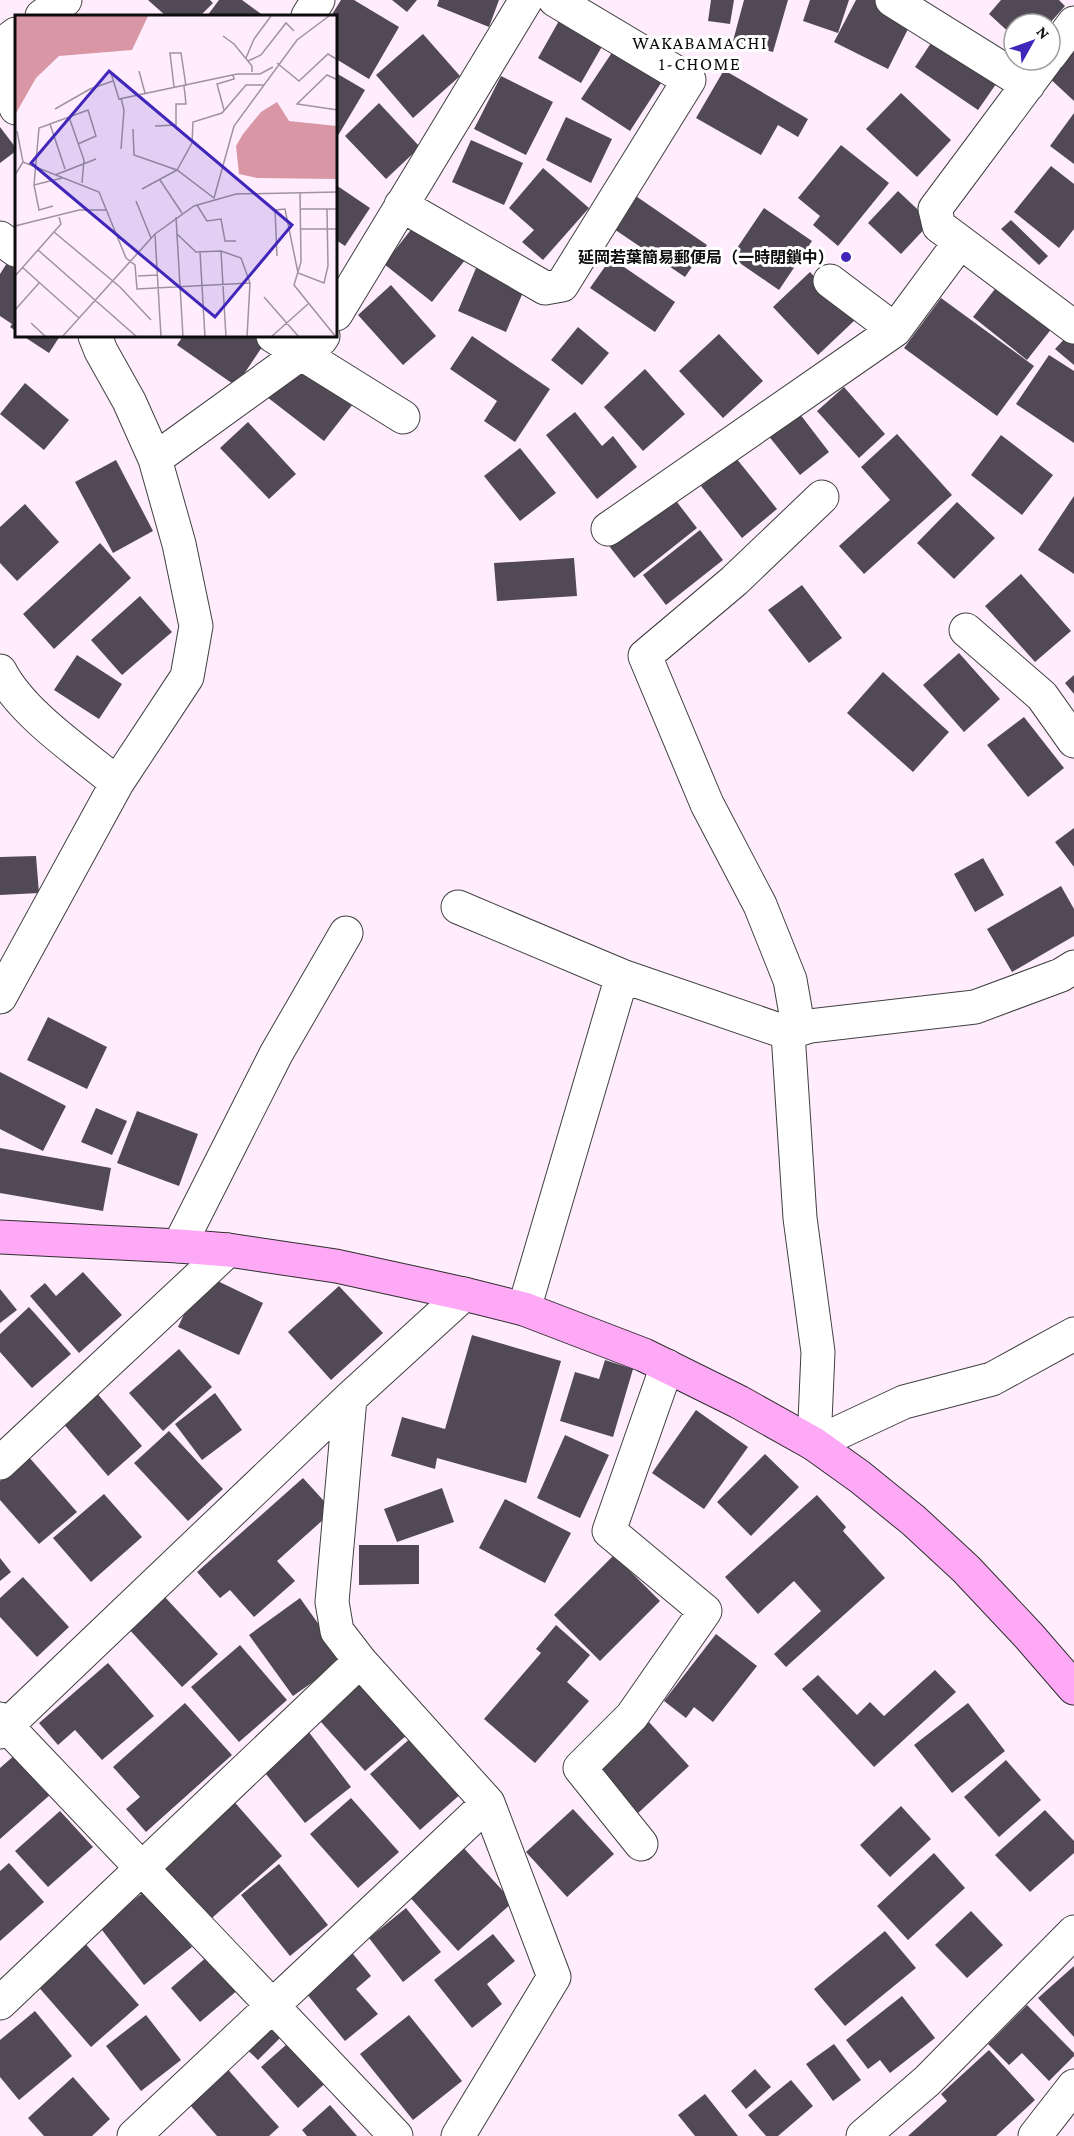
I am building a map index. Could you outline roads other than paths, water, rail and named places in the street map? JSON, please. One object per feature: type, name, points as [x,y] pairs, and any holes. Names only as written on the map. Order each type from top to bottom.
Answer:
[{"type":"street","points":[[43,15],[65,0]]},
{"type":"street","points":[[309,15],[318,0]]},
{"type":"street","points":[[338,311],[526,0]]},
{"type":"street","points":[[401,205],[545,288],[562,285],[689,80],[555,0]]},
{"type":"street","points":[[892,0],[1002,55]]},
{"type":"street","points":[[1062,39],[1074,23]]},
{"type":"street","points":[[0,46],[15,35]]},
{"type":"street","points":[[0,58],[15,105]]},
{"type":"street","points":[[1037,72],[935,209],[939,226],[1074,327]]},
{"type":"street","points":[[0,238],[15,249]]},
{"type":"street","points":[[608,529],[895,330],[960,242]]},
{"type":"street","points":[[830,281],[895,330]]},
{"type":"street","points":[[0,997],[117,783],[187,677],[196,626],[179,544],[155,459],[129,401],[96,338]]},
{"type":"street","points":[[282,338],[312,345],[403,417]]},
{"type":"street","points":[[155,459],[312,345]]},
{"type":"street","points":[[814,1444],[818,1352],[800,1218],[788,1033],[796,1014],[790,980],[760,905],[707,804],[645,656],[734,581],[822,497]]},
{"type":"street","points":[[966,630],[1042,696],[1074,741]]},
{"type":"street","points":[[0,671],[5,682],[37,718],[117,783]]},
{"type":"street","points":[[458,907],[622,976],[788,1033],[810,1026],[975,1007],[1061,975],[1074,967]]},
{"type":"street","points":[[179,1246],[276,1054],[346,933]]},
{"type":"street","points":[[524,1310],[622,976]]},
{"type":"street","points":[[0,1236],[228,1250],[336,1266],[464,1294],[524,1310],[644,1355],[739,1402],[814,1444],[860,1477],[913,1520],[966,1569],[1074,1688]]},
{"type":"street","points":[[0,1463],[228,1250]]},
{"type":"street","points":[[396,2136],[143,1868],[2,1725],[464,1294]]},
{"type":"street","points":[[814,1444],[904,1402],[992,1379],[1074,1334]]},
{"type":"street","points":[[641,1844],[580,1768],[632,1716],[705,1611],[609,1531],[667,1366]]},
{"type":"street","points":[[350,1398],[332,1602],[337,1631],[360,1661],[488,1803],[554,1977],[458,2136]]},
{"type":"street","points":[[0,2003],[360,1661]]},
{"type":"street","points":[[134,2136],[488,1803]]},
{"type":"street","points":[[863,2136],[927,2081],[1074,1932]]},
{"type":"street","points":[[1035,2136],[1074,2086]]},
{"type":"place","name":"延岡若葉簡易郵便局（一時閉鎖中）","points":[[846,257]]},
{"type":"district","name":"WAKABAMACHI 1-CHOME","points":[[700,53]]}]
